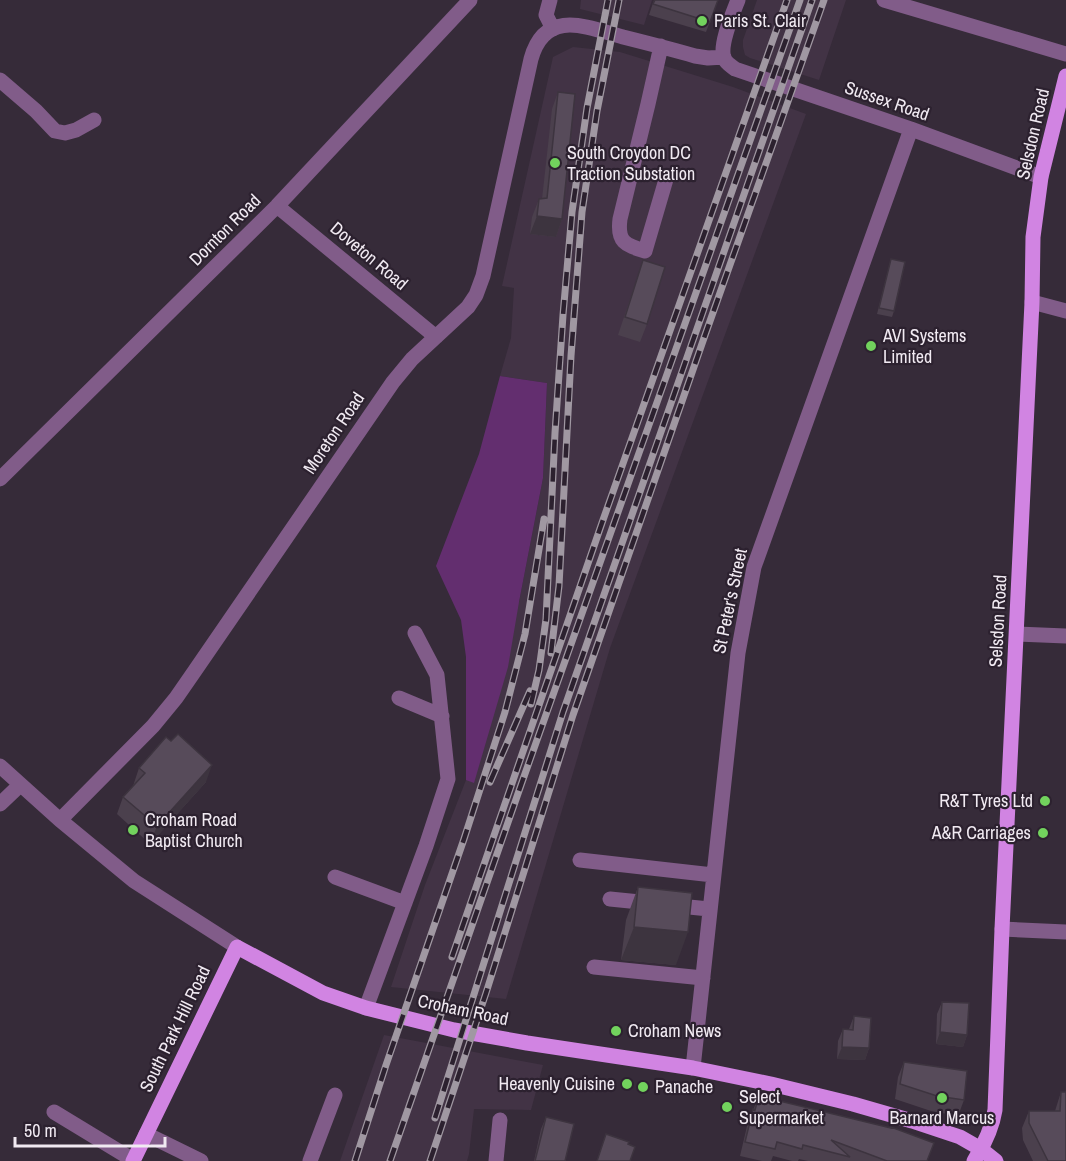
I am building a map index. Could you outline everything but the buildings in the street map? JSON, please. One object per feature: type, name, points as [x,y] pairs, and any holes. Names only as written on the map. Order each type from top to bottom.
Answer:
[{"type":"main road","name":"Selsdon Road","points":[[978,1155],[991,1128],[995,1110],[1032,302],[1033,237],[1041,177],[1065,82]]},
{"type":"main road","name":"Croham Road","points":[[237,947],[323,993],[366,1008],[454,1030],[693,1068],[771,1084],[863,1107],[944,1131],[960,1137],[978,1155]]},
{"type":"main road","name":"South Park Hill Road","points":[[133,1160],[237,947]]},
{"type":"main road","points":[[978,1155],[996,1161]]},
{"type":"street","name":"Dornton Road","points":[[0,479],[277,206],[470,0]]},
{"type":"street","points":[[550,0],[546,15],[553,29],[570,25],[585,26],[702,58],[724,57],[725,39],[738,0]]},
{"type":"street","points":[[884,0],[1066,54]]},
{"type":"street","name":"Moreton Road","points":[[60,820],[153,726],[176,698],[393,382],[412,359],[468,308],[479,286],[533,52],[541,37],[553,29]]},
{"type":"street","points":[[661,46],[620,219],[620,235],[628,245],[645,251],[667,176]]},
{"type":"street","name":"Sussex Road","points":[[724,57],[730,65],[742,72],[911,129],[1041,177]]},
{"type":"street","points":[[0,80],[55,131],[65,133],[76,130],[94,120]]},
{"type":"street","name":"St Peter's Street","points":[[693,1068],[738,653],[754,567],[911,129]]},
{"type":"street","name":"Doveton Road","points":[[277,206],[436,337]]},
{"type":"street","points":[[1032,302],[1066,311]]},
{"type":"street","points":[[366,1008],[447,779],[437,675],[416,633]]},
{"type":"street","points":[[1017,634],[1066,636]]},
{"type":"street","points":[[399,698],[442,716]]},
{"type":"street","name":"Croham Road","points":[[0,766],[60,820],[135,881],[237,947]]},
{"type":"street","points":[[0,804],[21,785]]},
{"type":"street","points":[[580,860],[713,875]]},
{"type":"street","points":[[336,877],[405,903]]},
{"type":"street","points":[[610,899],[709,909]]},
{"type":"street","points":[[1002,929],[1066,932]]},
{"type":"street","points":[[594,968],[703,978]]},
{"type":"street","points":[[310,1161],[335,1095]]},
{"type":"street","points":[[54,1112],[133,1160]]},
{"type":"street","points":[[496,1161],[500,1120]]},
{"type":"street","points":[[146,1134],[201,1161]]},
{"type":"shaded area","points":[[581,0],[652,0],[644,25],[580,9]]},
{"type":"shaded area","points":[[757,0],[846,0],[819,80],[745,55],[743,40]]},
{"type":"shaded area","points":[[573,47],[620,52],[733,87],[806,114],[610,648],[506,999],[391,987],[425,885],[466,780],[466,657],[519,602],[543,478],[547,383],[500,376],[511,338],[514,288],[502,286],[553,57]]},
{"type":"shaded area","points":[[500,376],[547,383],[543,478],[508,667],[474,783],[466,780],[466,657],[461,620],[436,566],[479,454]]},
{"type":"shaded area","points":[[384,1035],[543,1065],[531,1110],[474,1109],[467,1161],[340,1161]]},
{"type":"railway","points":[[531,704],[539,670],[546,619],[555,433],[572,212],[587,108],[608,0]]},
{"type":"railway","points":[[551,653],[559,586],[571,356],[582,212],[597,111],[619,0]]},
{"type":"railway","points":[[452,957],[603,520],[787,0]]},
{"type":"railway","points":[[390,1161],[800,0]]},
{"type":"railway","points":[[435,1118],[563,712],[812,0]]},
{"type":"railway","points":[[430,1161],[486,993],[573,715],[824,0]]},
{"type":"railway","points":[[355,1161],[505,712],[525,634],[544,519]]},
{"type":"railway","points":[[490,782],[530,691]]},
{"type":"place","name":"Paris St. Clair","points":[[702,21]]},
{"type":"place","name":"South Croydon DC Traction Substation","points":[[555,163]]},
{"type":"place","name":"AVI Systems Limited","points":[[871,346]]},
{"type":"place","name":"R&T Tyres Ltd","points":[[1045,801]]},
{"type":"place","name":"Croham Road Baptist Church","points":[[133,830]]},
{"type":"place","name":"A&R Carriages","points":[[1043,833]]},
{"type":"place","name":"Croham News","points":[[616,1031]]},
{"type":"place","name":"Heavenly Cuisine","points":[[627,1084]]},
{"type":"place","name":"Panache","points":[[643,1087]]},
{"type":"place","name":"Barnard Marcus","points":[[942,1098]]},
{"type":"place","name":"Select Supermarket","points":[[727,1107]]}]
